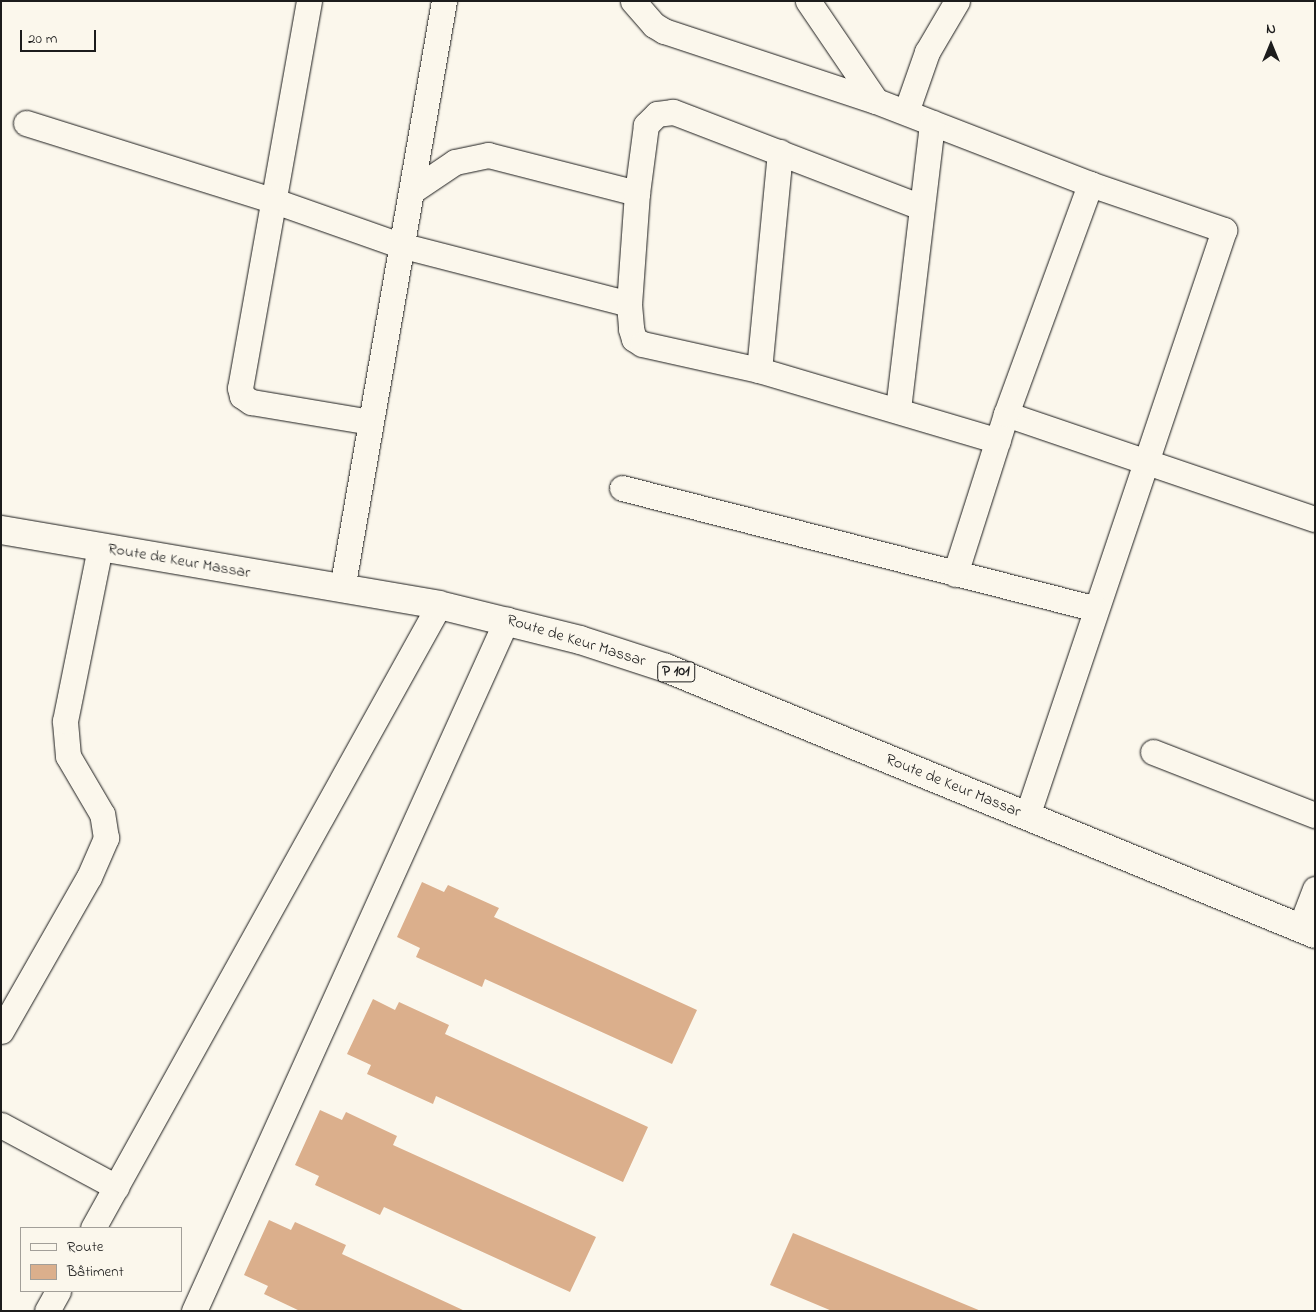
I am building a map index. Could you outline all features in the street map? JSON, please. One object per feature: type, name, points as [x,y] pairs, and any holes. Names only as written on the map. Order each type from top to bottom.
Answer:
[{"type":"main road","name":"Route de Keur Massar","points":[[1,530],[439,605],[507,619],[666,668],[1308,931]]},
{"type":"street","points":[[309,1],[240,388],[242,396],[252,402],[370,422]]},
{"type":"street","points":[[342,589],[400,245],[412,191],[444,1]]},
{"type":"street","points":[[633,1],[654,25],[664,30],[876,101],[1090,184],[1224,230],[1027,816]]},
{"type":"street","points":[[808,1],[876,101]]},
{"type":"street","points":[[906,112],[927,52],[957,1]]},
{"type":"street","points":[[922,207],[673,112],[657,114],[646,124],[637,193],[629,304],[631,329],[634,338],[642,344],[759,370],[898,409],[998,440]]},
{"type":"street","points":[[26,123],[272,200],[400,245],[629,304]]},
{"type":"street","points":[[898,409],[932,123]]},
{"type":"street","points":[[759,370],[780,152]]},
{"type":"street","points":[[412,191],[455,162],[488,155],[637,193]]},
{"type":"street","points":[[955,574],[1006,414],[1090,184]]},
{"type":"street","points":[[1006,414],[1315,519]]},
{"type":"street","points":[[622,488],[1096,609]]},
{"type":"street","points":[[1,1031],[89,877],[106,838],[102,814],[68,756],[65,721],[100,547]]},
{"type":"street","points":[[94,1227],[439,605]]},
{"type":"street","points":[[194,1311],[507,619]]},
{"type":"street","points":[[1153,752],[1315,815]]},
{"type":"street","points":[[1308,931],[1315,889]]},
{"type":"street","points":[[1,1125],[116,1188]]},
{"type":"street","points":[[47,1311],[57,1292]]},
{"type":"building","points":[[422,882],[444,892],[448,885],[499,908],[494,917],[697,1010],[672,1064],[485,979],[482,987],[416,957],[420,948],[397,937]]},
{"type":"building","points":[[373,999],[395,1010],[399,1002],[449,1025],[445,1034],[648,1127],[623,1182],[436,1096],[433,1104],[367,1074],[371,1065],[347,1054]]},
{"type":"building","points":[[320,1110],[342,1120],[346,1112],[397,1136],[393,1145],[596,1237],[570,1292],[384,1207],[380,1215],[315,1185],[319,1176],[295,1165]]},
{"type":"building","points":[[269,1220],[291,1230],[295,1222],[346,1245],[342,1254],[465,1311],[300,1311],[264,1294],[268,1286],[244,1275]]},
{"type":"building","points":[[793,1233],[981,1311],[832,1311],[770,1285]]}]
